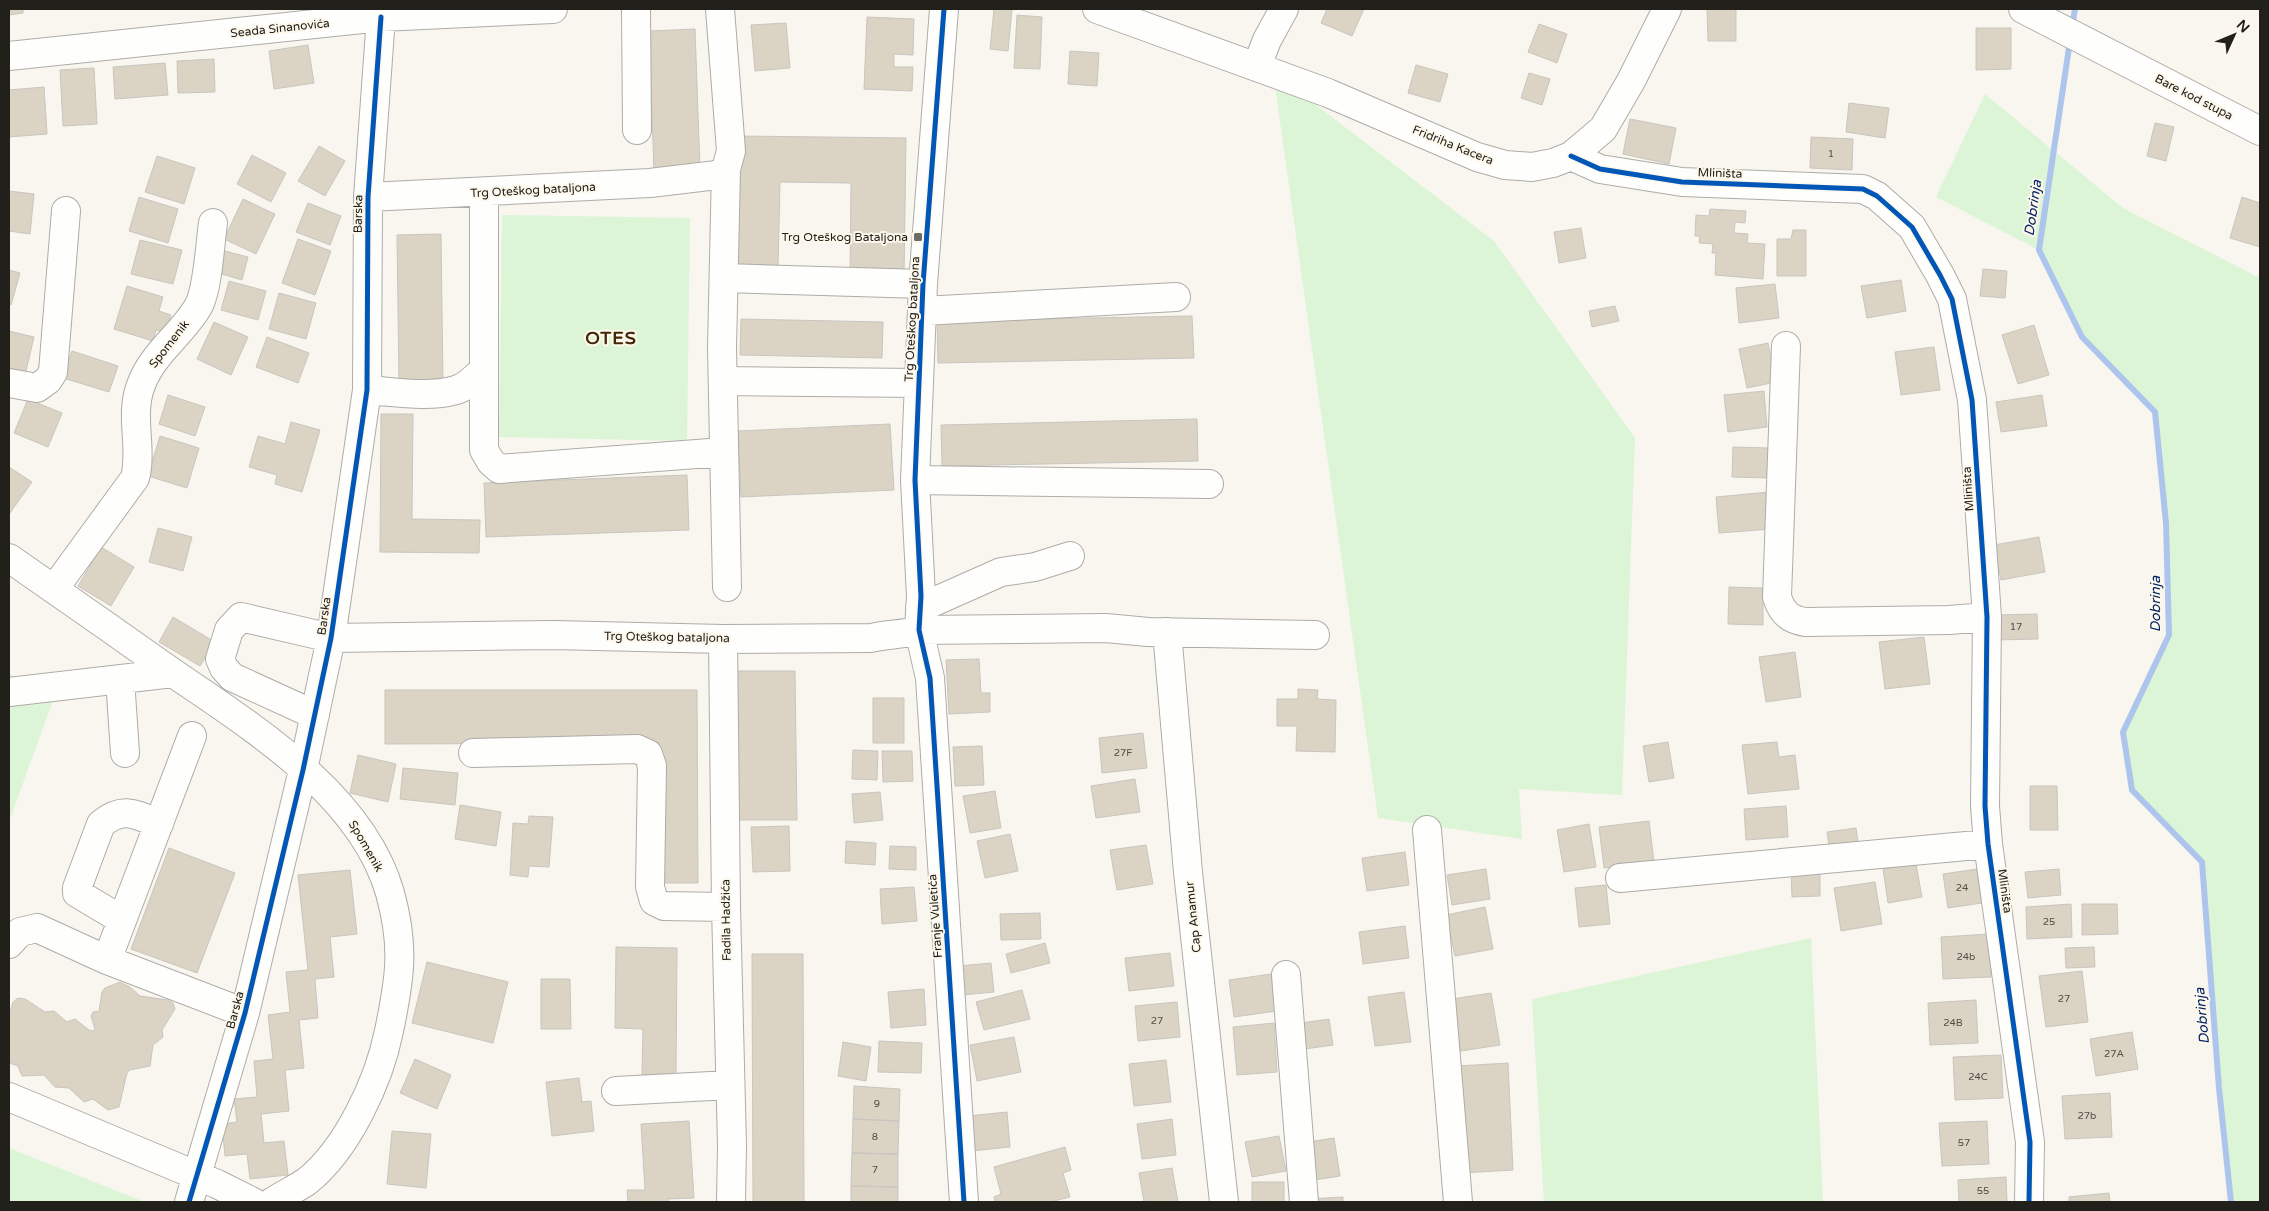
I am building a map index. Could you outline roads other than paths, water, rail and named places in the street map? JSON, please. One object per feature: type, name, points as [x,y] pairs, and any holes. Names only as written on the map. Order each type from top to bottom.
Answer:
[{"type":"street","name":"Seada Sinanovića","points":[[9,56],[381,17],[461,11],[553,9]]},
{"type":"street","points":[[636,9],[636,130]]},
{"type":"street","points":[[720,9],[731,151],[726,169],[723,381],[727,587]]},
{"type":"street","name":"Trg Oteškog bataljona","points":[[315,715],[232,677],[224,668],[220,659],[229,630],[241,617],[331,638],[554,635],[724,639],[871,638],[885,635],[904,635],[920,619],[915,480],[923,284],[944,9]]},
{"type":"street","name":"Fridriha Kacera","points":[[1097,9],[1328,93],[1477,157],[1505,165],[1532,167],[1553,163],[1571,156],[1603,129],[1631,81],[1667,9]]},
{"type":"street","points":[[1257,66],[1267,40],[1284,9]]},
{"type":"street","name":"Bare kod stupa","points":[[2023,9],[2260,131]]},
{"type":"street","name":"Barska","points":[[189,1202],[198,1177],[245,1013],[303,770],[331,638],[367,390],[368,197],[381,17]]},
{"type":"street","name":"Mliništa","points":[[1571,156],[1600,169],[1682,182],[1863,189],[1877,196],[1912,227],[1952,299],[1972,400],[1987,617],[1985,806],[1988,844],[2030,1142],[2029,1202]]},
{"type":"street","name":"Trg Oteškog bataljona","points":[[368,197],[650,183],[707,178],[717,175],[726,169]]},
{"type":"street","points":[[484,192],[484,450],[490,462],[499,469],[724,452]]},
{"type":"street","points":[[9,383],[37,388],[48,380],[53,372],[66,211]]},
{"type":"street","name":"Spomenik","points":[[54,589],[135,478],[139,456],[134,418],[137,397],[152,362],[200,304],[214,223]]},
{"type":"street","points":[[724,278],[923,284]]},
{"type":"street","points":[[923,311],[1176,297]]},
{"type":"street","points":[[1786,346],[1777,598],[1780,607],[1788,616],[1796,621],[1806,622],[1949,620],[1987,617]]},
{"type":"street","points":[[367,390],[420,394],[457,390],[473,380],[484,369]]},
{"type":"street","points":[[723,381],[919,384]]},
{"type":"street","points":[[915,480],[1208,484]]},
{"type":"street","points":[[920,619],[1001,572],[1035,567],[1070,556]]},
{"type":"street","name":"Spomenik","points":[[9,558],[273,744],[303,770],[356,825],[375,858],[390,892],[399,930],[401,964],[384,1056],[355,1120],[339,1147],[306,1181],[272,1202]]},
{"type":"street","points":[[920,619],[1167,632],[1315,635]]},
{"type":"street","name":"Franje Vuletića","points":[[920,619],[930,678],[964,1202]]},
{"type":"street","name":"Cap Anamur","points":[[1167,632],[1189,881],[1224,1202]]},
{"type":"street","name":"Fadila Hadžića","points":[[724,639],[731,1202]]},
{"type":"street","points":[[9,692],[174,673]]},
{"type":"street","points":[[120,679],[125,753]]},
{"type":"street","points":[[107,960],[192,736]]},
{"type":"street","points":[[473,753],[637,749],[648,754],[652,766],[650,887],[654,901],[664,906],[726,907]]},
{"type":"street","points":[[122,920],[77,894],[77,888],[100,824],[108,818],[129,812],[159,824]]},
{"type":"street","points":[[1427,830],[1458,1202]]},
{"type":"street","points":[[1620,878],[1988,844]]},
{"type":"street","points":[[9,944],[20,932],[37,928],[107,960],[245,1013]]},
{"type":"street","points":[[1286,975],[1304,1202]]},
{"type":"street","points":[[616,1091],[730,1086]]},
{"type":"street","points":[[9,1097],[253,1202]]},
{"type":"waterway","name":"Dobrinja","points":[[2072,27],[2075,9]]},
{"type":"waterway","name":"Dobrinja","points":[[2070,41],[2039,250],[2082,337],[2155,412],[2166,523],[2169,635],[2123,732],[2132,790],[2202,862],[2219,1088],[2231,1202]]},
{"type":"place","name":"Trg Oteškog Bataljona","points":[[918,237]]},
{"type":"district","name":"OTES","points":[[611,338]]}]
